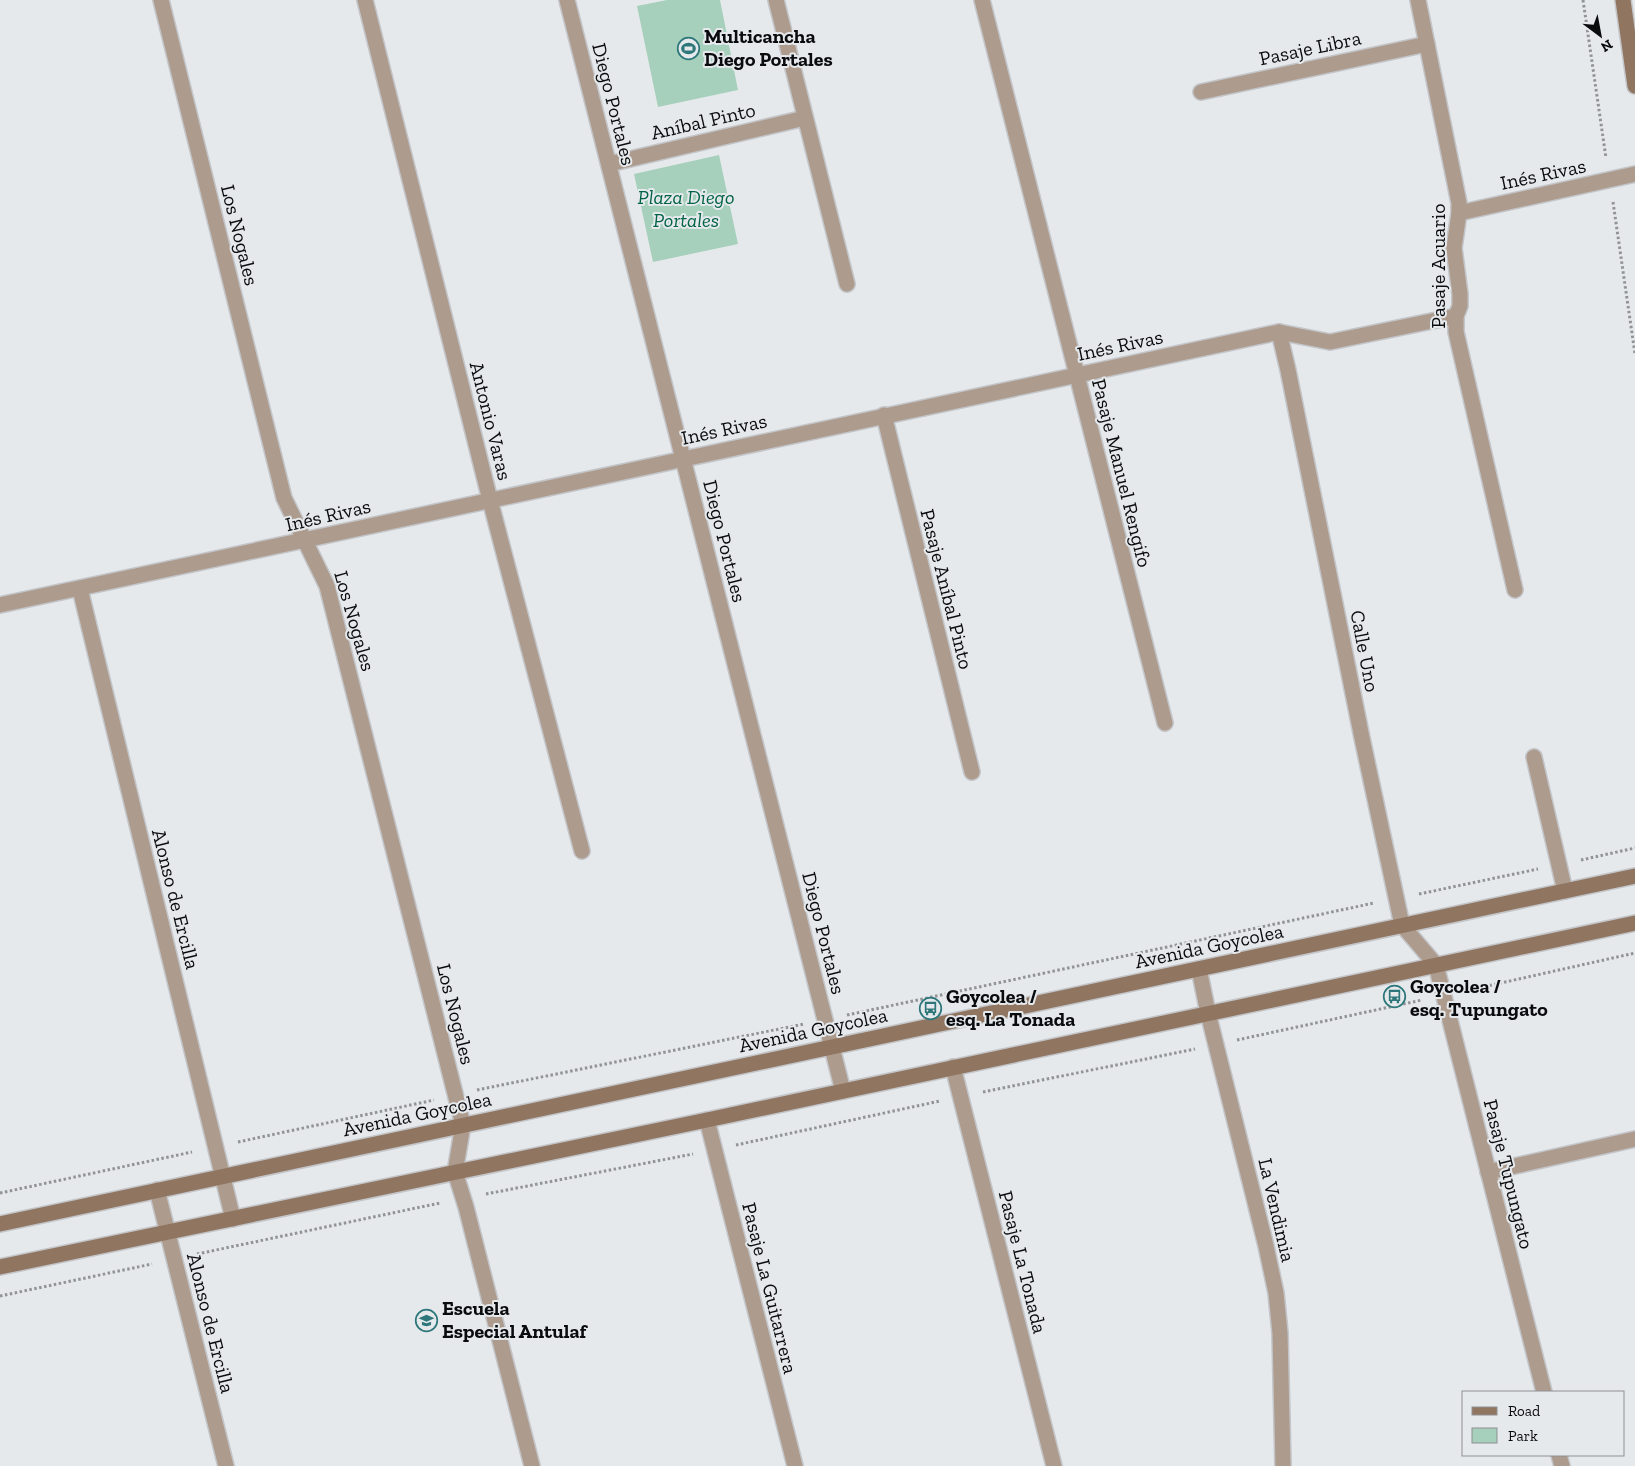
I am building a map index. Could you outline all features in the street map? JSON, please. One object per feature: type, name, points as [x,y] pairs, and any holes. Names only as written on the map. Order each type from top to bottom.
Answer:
[{"type":"street","name":"Los Nogales","points":[[161,0],[284,498],[327,586],[463,1125],[455,1172]]},
{"type":"street","name":"Antonio Varas","points":[[365,0],[490,500],[582,851]]},
{"type":"street","name":"Diego Portales","points":[[567,0],[843,1091]]},
{"type":"street","points":[[776,0],[847,284]]},
{"type":"street","name":"Pasaje Manuel Rengifo","points":[[982,0],[1165,723]]},
{"type":"street","name":"Pasaje Acuario","points":[[1418,0],[1457,192],[1459,212],[1454,248],[1460,306],[1456,316],[1456,332],[1515,590]]},
{"type":"street","points":[[1623,0],[1635,86]]},
{"type":"street","name":"Pasaje Libra","points":[[1201,92],[1427,44]]},
{"type":"street","name":"Aníbal Pinto","points":[[609,164],[806,118]]},
{"type":"street","name":"Inés Rivas","points":[[1459,212],[1635,174]]},
{"type":"street","name":"Inés Rivas","points":[[1,601],[80,589],[884,415],[1279,332],[1330,342],[1456,316]]},
{"type":"street","name":"Calle Uno","points":[[1279,332],[1402,925],[1436,965]]},
{"type":"street","name":"Pasaje Aníbal Pinto","points":[[884,415],[972,772]]},
{"type":"street","name":"Alonso de Ercilla","points":[[80,589],[233,1219]]},
{"type":"street","points":[[1534,757],[1565,891]]},
{"type":"street","name":"Avenida Goycolea","points":[[0,1224],[1635,876]]},
{"type":"street","points":[[0,1267],[707,1120],[1635,923]]},
{"type":"street","name":"Pasaje Tupungato","points":[[1436,965],[1544,1391]]},
{"type":"street","name":"La Vendimia","points":[[1199,969],[1276,1294],[1280,1333],[1284,1466]]},
{"type":"street","name":"Pasaje La Tonada","points":[[953,1067],[1054,1466]]},
{"type":"street","name":"Pasaje La Guitarrera","points":[[707,1120],[795,1466]]},
{"type":"street","points":[[1488,1172],[1635,1138]]},
{"type":"street","points":[[455,1172],[532,1466]]},
{"type":"street","name":"Alonso de Ercilla","points":[[157,1190],[226,1466]]},
{"type":"path","points":[[0,1296],[463,1198],[715,1150],[1635,953]]},
{"type":"green space","name":"Multicancha Diego Portales","points":[[667,0],[720,0],[738,90],[658,107],[637,6]]},
{"type":"green space","name":"Plaza Diego Portales","points":[[719,155],[738,244],[653,262],[634,174]]},
{"type":"place","name":"Multicancha Diego Portales","points":[[688,48]]},
{"type":"place","name":"Goycolea / esq. Tupungato","points":[[1394,997]]},
{"type":"place","name":"Goycolea / esq. La Tonada","points":[[930,1008]]},
{"type":"place","name":"Escuela Especial Antulaf","points":[[426,1320]]}]
